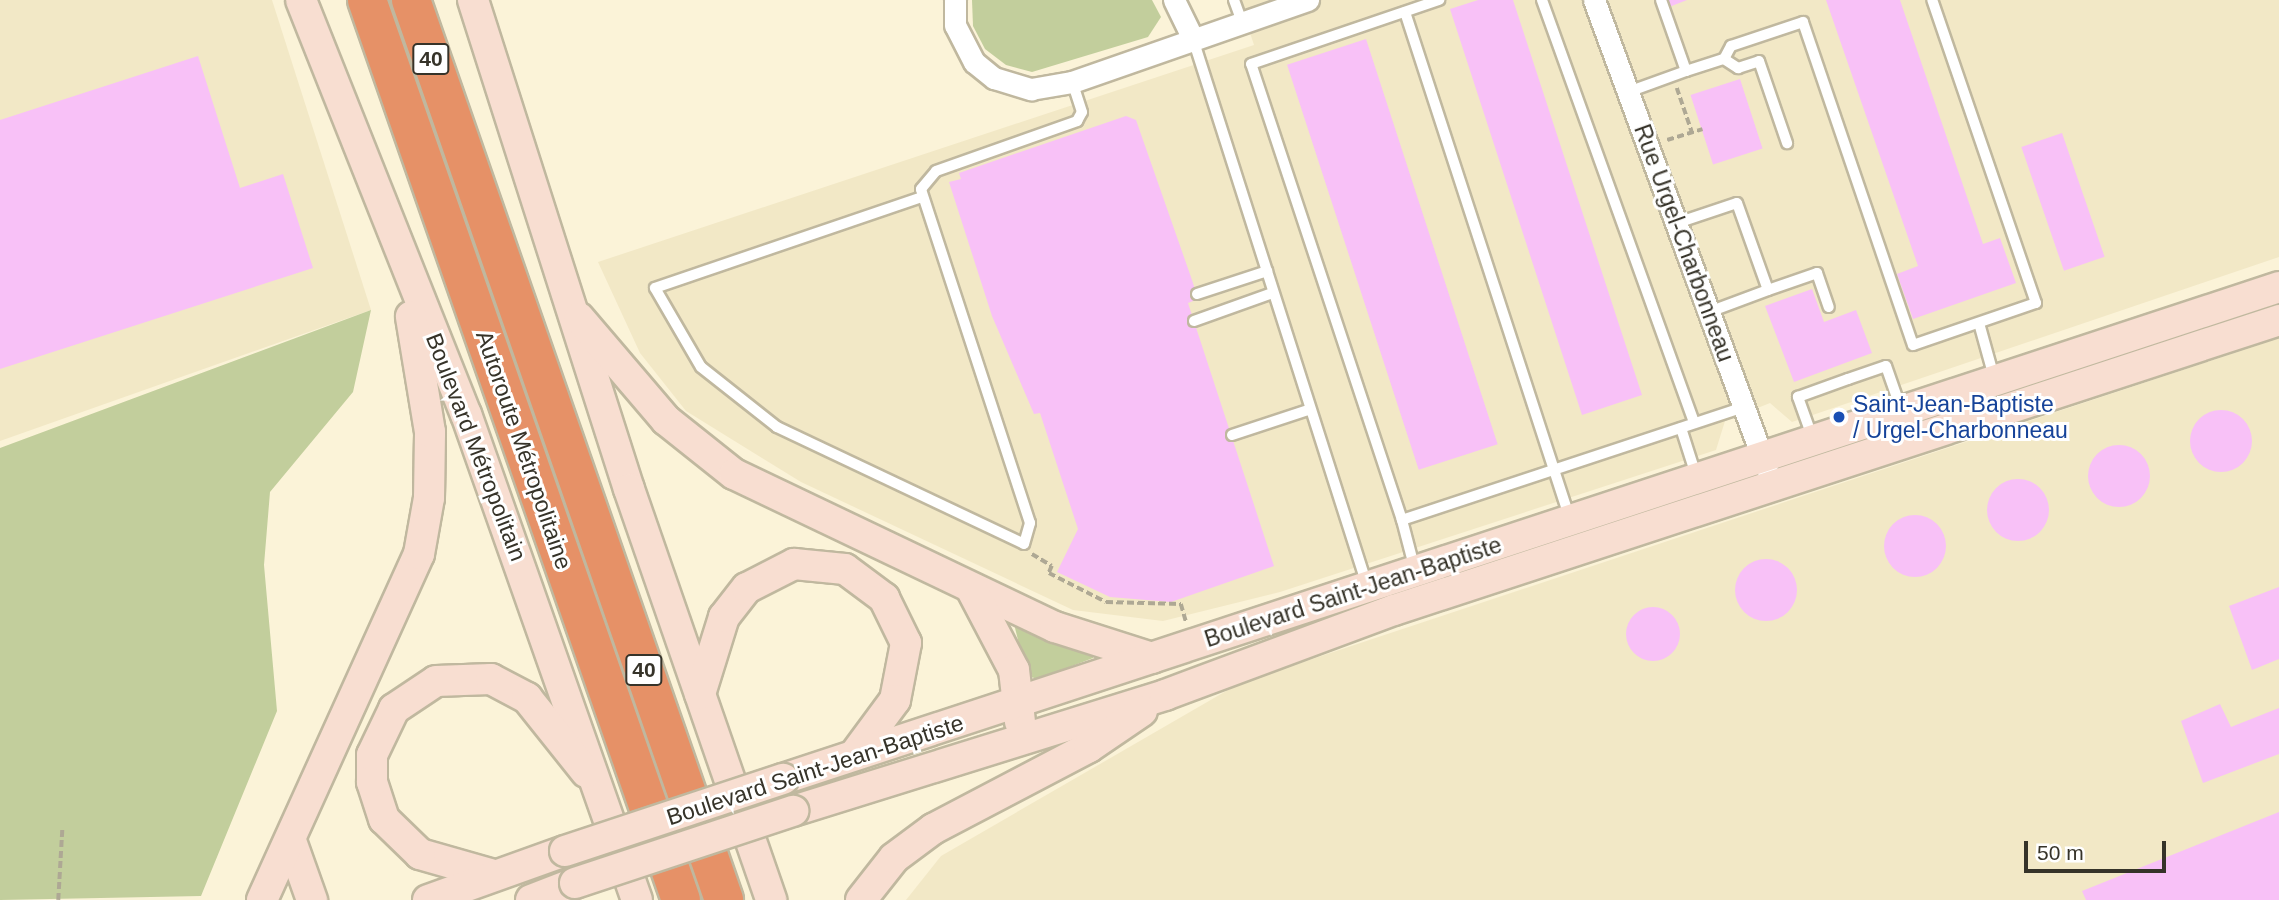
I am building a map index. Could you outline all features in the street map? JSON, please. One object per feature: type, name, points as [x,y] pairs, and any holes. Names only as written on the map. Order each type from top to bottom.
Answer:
[{"type":"highway","points":[[351,0],[397,88]]},
{"type":"highway","name":"Autoroute Métropolitaine","points":[[367,0],[681,900]]},
{"type":"highway","name":"Autoroute Métropolitaine","points":[[411,0],[724,900]]},
{"type":"highway","points":[[435,0],[452,119]]},
{"type":"main road","name":"Boulevard Métropolitain","points":[[301,0],[466,414],[603,794],[637,900]]},
{"type":"main road","points":[[473,0],[571,309],[699,694],[771,900]]},
{"type":"main road","points":[[262,900],[292,841],[409,583],[429,498],[423,368],[365,166]]},
{"type":"main road","name":"Boulevard Saint-Jean-Baptiste","points":[[531,900],[575,883],[1020,736],[1165,695],[1336,629],[1768,472],[1999,395],[2279,287]]},
{"type":"main road","points":[[571,309],[666,420],[717,462],[972,590],[1069,632],[1152,658]]},
{"type":"main road","name":"Boulevard Saint-Jean-Baptiste","points":[[428,900],[490,874],[855,754],[1021,705],[1152,658],[1698,479],[1768,472],[1814,441],[1902,412],[1999,395],[2279,320]]},
{"type":"main road","points":[[699,694],[724,617],[747,588],[794,564],[845,569],[884,598],[905,643],[895,700],[855,754]]},
{"type":"main road","points":[[972,590],[1004,644],[1021,705],[1020,736]]},
{"type":"main road","points":[[490,874],[420,854],[399,839],[379,807],[375,743],[394,709],[413,693],[463,677],[515,690],[540,711],[603,794]]},
{"type":"main road","points":[[861,900],[894,858],[933,829],[1089,747],[1165,695]]},
{"type":"main road","points":[[292,841],[312,900]]},
{"type":"street","points":[[955,0],[960,39],[994,79],[1031,89],[1072,82],[1302,1]]},
{"type":"street","points":[[1174,0],[1193,39]]},
{"type":"street","name":"Rue Urgel-Charbonneau","points":[[1594,0],[1768,472]]},
{"type":"lane","points":[[1234,0],[1242,22]]},
{"type":"lane","points":[[1416,572],[1402,520],[1251,64],[1439,0]]},
{"type":"lane","points":[[1542,0],[1694,424]]},
{"type":"lane","points":[[1661,0],[1686,71]]},
{"type":"lane","points":[[1628,92],[1724,59],[1731,46],[1803,22],[1913,345],[2036,303],[1932,0]]},
{"type":"lane","points":[[1405,12],[1571,521]]},
{"type":"lane","points":[[1193,39],[1267,271],[1270,294],[1368,588]]},
{"type":"lane","points":[[1724,59],[1738,68],[1759,61],[1787,143]]},
{"type":"lane","points":[[922,197],[655,288],[701,367],[777,427],[1024,544],[1030,523],[922,197],[933,173],[1077,121],[1082,112],[1072,82]]},
{"type":"lane","points":[[1677,223],[1737,203],[1768,290]]},
{"type":"lane","points":[[1197,293],[1267,271]]},
{"type":"lane","points":[[1709,312],[1817,272],[1829,307]]},
{"type":"lane","points":[[1194,321],[1270,294]]},
{"type":"lane","points":[[1979,323],[1999,395]]},
{"type":"lane","points":[[1814,441],[1798,397],[1886,366],[1902,412]]},
{"type":"lane","points":[[1402,520],[1744,407]]},
{"type":"lane","points":[[1232,435],[1308,410]]},
{"type":"lane","points":[[1681,428],[1698,479]]},
{"type":"path","points":[[1681,99],[1692,132]]},
{"type":"path","points":[[1665,141],[1702,129]]},
{"type":"path","points":[[1032,555],[1052,566],[1049,573],[1106,602],[1181,604],[1189,629]]},
{"type":"path","points":[[58,900],[62,830]]},
{"type":"shaded area","points":[[0,0],[272,0],[371,310],[0,441]]},
{"type":"shaded area","points":[[1239,0],[2279,0],[2279,257],[1792,422],[1770,403],[1725,421],[1716,450],[1280,592],[1163,621],[1073,610],[801,482],[686,411],[640,353],[598,262],[1254,45]]},
{"type":"shaded area","points":[[2279,338],[2279,900],[906,900],[941,856],[1240,683]]},
{"type":"green space","points":[[972,0],[1152,0],[1161,17],[1148,37],[1032,72],[1006,65],[985,49],[973,26]]},
{"type":"green space","points":[[371,310],[353,392],[270,492],[264,565],[277,711],[201,896],[0,900],[0,448]]},
{"type":"green space","points":[[1013,620],[1094,653],[1093,658],[1038,679],[1027,676]]},
{"type":"building","points":[[1478,0],[1513,0],[1642,395],[1582,415],[1450,9]]},
{"type":"building","points":[[1666,0],[1687,0],[1669,7]]},
{"type":"building","points":[[1826,0],[1900,0],[1983,244],[2000,238],[2016,283],[1913,319],[1897,274],[1918,266]]},
{"type":"building","points":[[1366,39],[1498,444],[1419,470],[1287,65]]},
{"type":"building","points":[[198,56],[240,188],[283,174],[313,268],[0,369],[0,120]]},
{"type":"building","points":[[1740,79],[1763,148],[1713,164],[1691,95]]},
{"type":"building","points":[[1126,116],[1136,120],[1192,280],[1198,299],[1188,303],[1274,566],[1171,602],[1110,597],[1057,572],[1078,529],[1040,413],[1034,414],[992,316],[949,182],[961,179],[959,173]]},
{"type":"building","points":[[2062,133],[2105,257],[2064,271],[2021,147]]},
{"type":"building","points":[[1812,289],[1824,322],[1856,310],[1872,353],[1794,382],[1765,306]]},
{"type":"building","points":[[2215,410],[2227,410],[2243,419],[2250,429],[2250,453],[2243,463],[2227,472],[2215,472],[2204,467],[2195,458],[2190,447],[2190,435],[2195,424],[2204,415]]},
{"type":"building","points":[[2113,445],[2125,445],[2141,454],[2148,464],[2148,488],[2141,498],[2125,507],[2113,507],[2102,502],[2093,493],[2088,482],[2088,470],[2093,459],[2102,450]]},
{"type":"building","points":[[2012,479],[2024,479],[2040,488],[2047,498],[2047,522],[2040,532],[2024,541],[2012,541],[2001,536],[1992,527],[1987,516],[1987,504],[1992,493],[2001,484]]},
{"type":"building","points":[[1909,515],[1921,515],[1937,524],[1944,534],[1944,558],[1937,568],[1921,577],[1909,577],[1898,572],[1889,563],[1884,552],[1884,540],[1889,529],[1898,520]]},
{"type":"building","points":[[1760,559],[1772,559],[1788,568],[1795,578],[1795,602],[1788,612],[1772,621],[1760,621],[1749,616],[1740,607],[1735,596],[1735,584],[1740,573],[1749,564]]},
{"type":"building","points":[[2279,587],[2279,659],[2252,670],[2229,606]]},
{"type":"building","points":[[1653,607],[1672,615],[1680,634],[1672,653],[1653,661],[1634,653],[1626,634],[1634,615]]},
{"type":"building","points":[[2220,704],[2231,727],[2279,708],[2279,754],[2203,783],[2181,721]]},
{"type":"building","points":[[2279,812],[2279,900],[2086,900],[2082,891]]},
{"type":"place","name":"Saint-Jean-Baptiste / Urgel-Charbonneau","points":[[1839,417]]}]
